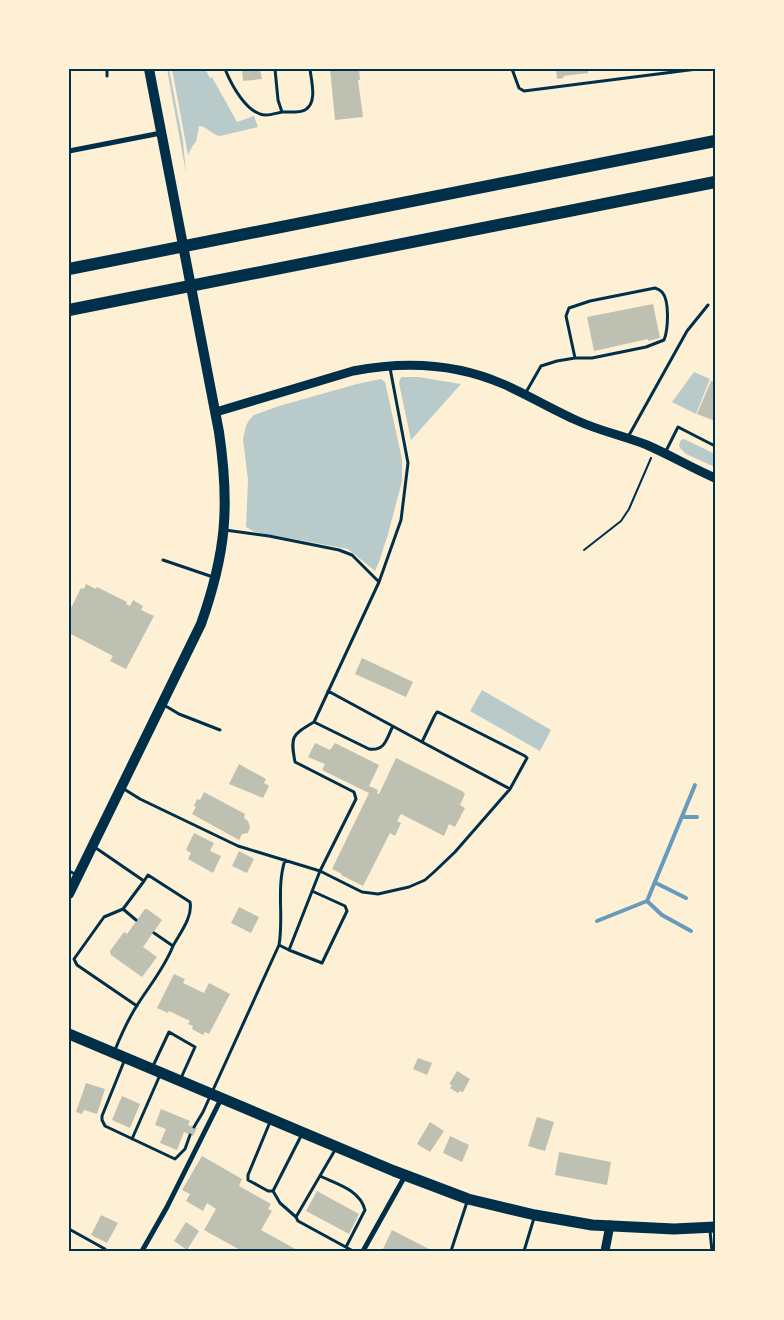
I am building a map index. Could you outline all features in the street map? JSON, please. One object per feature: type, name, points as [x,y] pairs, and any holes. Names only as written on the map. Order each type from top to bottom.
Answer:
[{"type":"highway","points":[[69,269],[715,141]]},
{"type":"highway","points":[[69,310],[715,182]]},
{"type":"main road","points":[[69,894],[73,873],[93,846],[201,624],[216,578],[224,530],[225,484],[216,412],[149,69]]},
{"type":"main road","points":[[69,1024],[74,1037],[406,1176],[468,1199],[592,1225],[674,1229],[713,1227]]},
{"type":"street","points":[[69,151],[161,133]]},
{"type":"street","points":[[216,412],[353,371],[390,365],[423,365],[459,370],[490,379],[581,422],[655,449],[715,478]]},
{"type":"street","points":[[142,1251],[167,1207],[216,1096]]},
{"type":"street","points":[[363,1251],[406,1176]]},
{"type":"street","points":[[605,1251],[610,1225]]},
{"type":"lane","points":[[107,69],[107,76]]},
{"type":"lane","points":[[225,69],[247,107],[257,113],[266,115],[305,110],[311,104],[310,69]]},
{"type":"lane","points":[[275,69],[278,100],[282,112]]},
{"type":"lane","points":[[512,69],[519,88],[524,92],[697,69]]},
{"type":"lane","points":[[525,395],[541,366],[557,361],[592,358],[646,347],[664,340],[667,332],[667,321],[666,302],[663,293],[655,288],[590,301],[569,308],[566,316],[575,358]]},
{"type":"lane","points":[[628,438],[686,331],[708,305]]},
{"type":"lane","points":[[290,950],[320,872],[356,799],[354,792],[295,762],[291,744],[297,732],[314,722],[379,582],[402,520],[408,463],[390,365]]},
{"type":"lane","points":[[665,454],[678,427],[715,446]]},
{"type":"lane","points":[[224,530],[269,536],[340,550],[352,555],[379,582]]},
{"type":"lane","points":[[164,560],[216,578]]},
{"type":"lane","points":[[328,691],[392,728],[510,789]]},
{"type":"lane","points":[[162,704],[179,714],[220,730]]},
{"type":"lane","points":[[121,788],[238,846],[320,872],[369,894],[385,893],[409,887],[425,880],[456,852],[510,789],[527,758],[437,712],[422,742]]},
{"type":"lane","points":[[314,722],[369,749],[376,750],[384,746],[392,728]]},
{"type":"lane","points":[[93,846],[144,881]]},
{"type":"lane","points":[[194,1127],[216,1096],[279,945],[281,934],[281,874],[285,860]]},
{"type":"lane","points":[[114,1053],[137,1006],[167,962],[173,946],[188,919],[191,908],[190,902],[148,875],[123,909],[104,917],[74,959],[77,965],[137,1006]]},
{"type":"lane","points":[[279,945],[322,963],[347,911],[345,906],[312,891]]},
{"type":"lane","points":[[123,909],[136,920]]},
{"type":"lane","points":[[154,933],[173,946]]},
{"type":"lane","points":[[132,1139],[169,1032],[195,1047],[180,1081]]},
{"type":"lane","points":[[126,1058],[102,1116],[105,1126],[175,1159],[185,1149],[190,1135]]},
{"type":"lane","points":[[271,1119],[248,1175],[248,1180],[273,1191],[280,1203],[298,1221],[353,1251]]},
{"type":"lane","points":[[273,1191],[303,1133]]},
{"type":"lane","points":[[296,1217],[337,1147]]},
{"type":"lane","points":[[320,1176],[355,1193],[363,1202],[365,1210],[346,1247]]},
{"type":"lane","points":[[451,1251],[468,1199]]},
{"type":"lane","points":[[524,1251],[535,1214]]},
{"type":"lane","points":[[712,1251],[713,1227]]},
{"type":"lane","points":[[69,1229],[106,1249]]},
{"type":"path","points":[[584,550],[621,521],[630,509],[655,449]]},
{"type":"shaded area","points":[[167,69],[169,69],[183,141],[186,173]]},
{"type":"shaded area","points":[[172,69],[205,69],[210,78],[212,77],[237,122],[254,116],[258,127],[220,136],[205,127],[199,126],[196,142],[188,155]]},
{"type":"shaded area","points":[[694,372],[710,379],[696,414],[672,402]]},
{"type":"shaded area","points":[[402,377],[418,377],[461,384],[411,440],[399,383]]},
{"type":"shaded area","points":[[381,379],[385,382],[402,459],[402,481],[388,534],[375,571],[348,549],[255,532],[246,527],[248,480],[243,439],[249,420],[254,415],[279,406]]},
{"type":"shaded area","points":[[684,439],[715,454],[715,467],[686,454],[679,445],[681,440]]},
{"type":"shaded area","points":[[482,690],[551,730],[540,751],[470,711]]},
{"type":"building","points":[[242,69],[260,69],[262,79],[243,81]]},
{"type":"building","points":[[330,69],[359,69],[360,80],[358,80],[363,117],[335,120]]},
{"type":"building","points":[[556,69],[588,69],[588,73],[563,76],[564,78],[557,79]]},
{"type":"building","points":[[653,304],[660,338],[594,351],[587,317]]},
{"type":"building","points":[[711,381],[715,382],[715,421],[697,414]]},
{"type":"building","points":[[86,584],[96,589],[97,587],[127,602],[126,604],[130,606],[133,600],[143,606],[141,610],[154,616],[126,669],[110,661],[113,656],[69,633],[69,612],[81,588],[84,589]]},
{"type":"building","points":[[362,658],[413,682],[406,697],[355,674]]},
{"type":"building","points":[[315,743],[330,750],[335,743],[379,765],[369,786],[378,790],[377,793],[379,794],[396,758],[462,791],[465,794],[460,805],[465,808],[455,827],[449,824],[444,836],[401,814],[397,821],[401,823],[395,836],[390,833],[363,886],[332,869],[369,793],[322,770],[325,764],[308,757]]},
{"type":"building","points":[[239,764],[266,779],[264,783],[269,786],[263,798],[229,784]]},
{"type":"building","points":[[204,792],[245,814],[244,818],[248,821],[250,827],[248,833],[242,834],[239,840],[192,814],[196,807],[194,806],[197,799],[200,800]]},
{"type":"building","points":[[194,833],[214,843],[210,851],[221,856],[213,873],[188,859],[191,853],[186,850]]},
{"type":"building","points":[[239,851],[254,859],[247,873],[232,866]]},
{"type":"building","points":[[239,907],[259,917],[251,933],[231,923]]},
{"type":"building","points":[[145,909],[162,920],[143,947],[157,957],[142,977],[111,955],[110,951],[124,932],[127,934]]},
{"type":"building","points":[[174,974],[185,979],[183,983],[204,993],[209,983],[230,994],[209,1034],[205,1032],[203,1035],[192,1029],[193,1026],[188,1024],[190,1021],[169,1011],[168,1013],[157,1008]]},
{"type":"building","points":[[418,1058],[432,1063],[427,1075],[413,1069]]},
{"type":"building","points":[[457,1071],[470,1079],[463,1092],[460,1091],[458,1093],[450,1088],[452,1085],[449,1084]]},
{"type":"building","points":[[86,1083],[105,1089],[97,1114],[84,1110],[82,1114],[76,1112]]},
{"type":"building","points":[[122,1096],[140,1104],[130,1128],[112,1120]]},
{"type":"building","points":[[161,1109],[190,1121],[188,1125],[197,1128],[193,1136],[184,1132],[177,1150],[160,1143],[166,1129],[155,1125]]},
{"type":"building","points":[[537,1117],[554,1122],[545,1151],[528,1146]]},
{"type":"building","points":[[430,1122],[444,1131],[430,1152],[417,1144]]},
{"type":"building","points":[[450,1136],[469,1145],[462,1162],[443,1153]]},
{"type":"building","points":[[559,1152],[611,1162],[607,1185],[555,1175]]},
{"type":"building","points":[[202,1156],[242,1179],[239,1186],[271,1204],[268,1209],[272,1211],[261,1230],[299,1251],[242,1251],[204,1230],[216,1209],[207,1203],[203,1211],[186,1201],[190,1194],[182,1190]]},
{"type":"building","points":[[317,1191],[359,1214],[349,1234],[306,1211]]},
{"type":"building","points":[[101,1215],[118,1223],[107,1243],[91,1235]]},
{"type":"building","points":[[186,1222],[199,1231],[187,1250],[174,1241]]},
{"type":"building","points":[[392,1230],[429,1249],[427,1251],[382,1251]]},
{"type":"waterway","points":[[597,921],[647,901],[695,785]]},
{"type":"waterway","points":[[683,817],[697,817]]},
{"type":"waterway","points":[[656,883],[686,898]]},
{"type":"waterway","points":[[647,901],[662,915],[691,931]]}]
